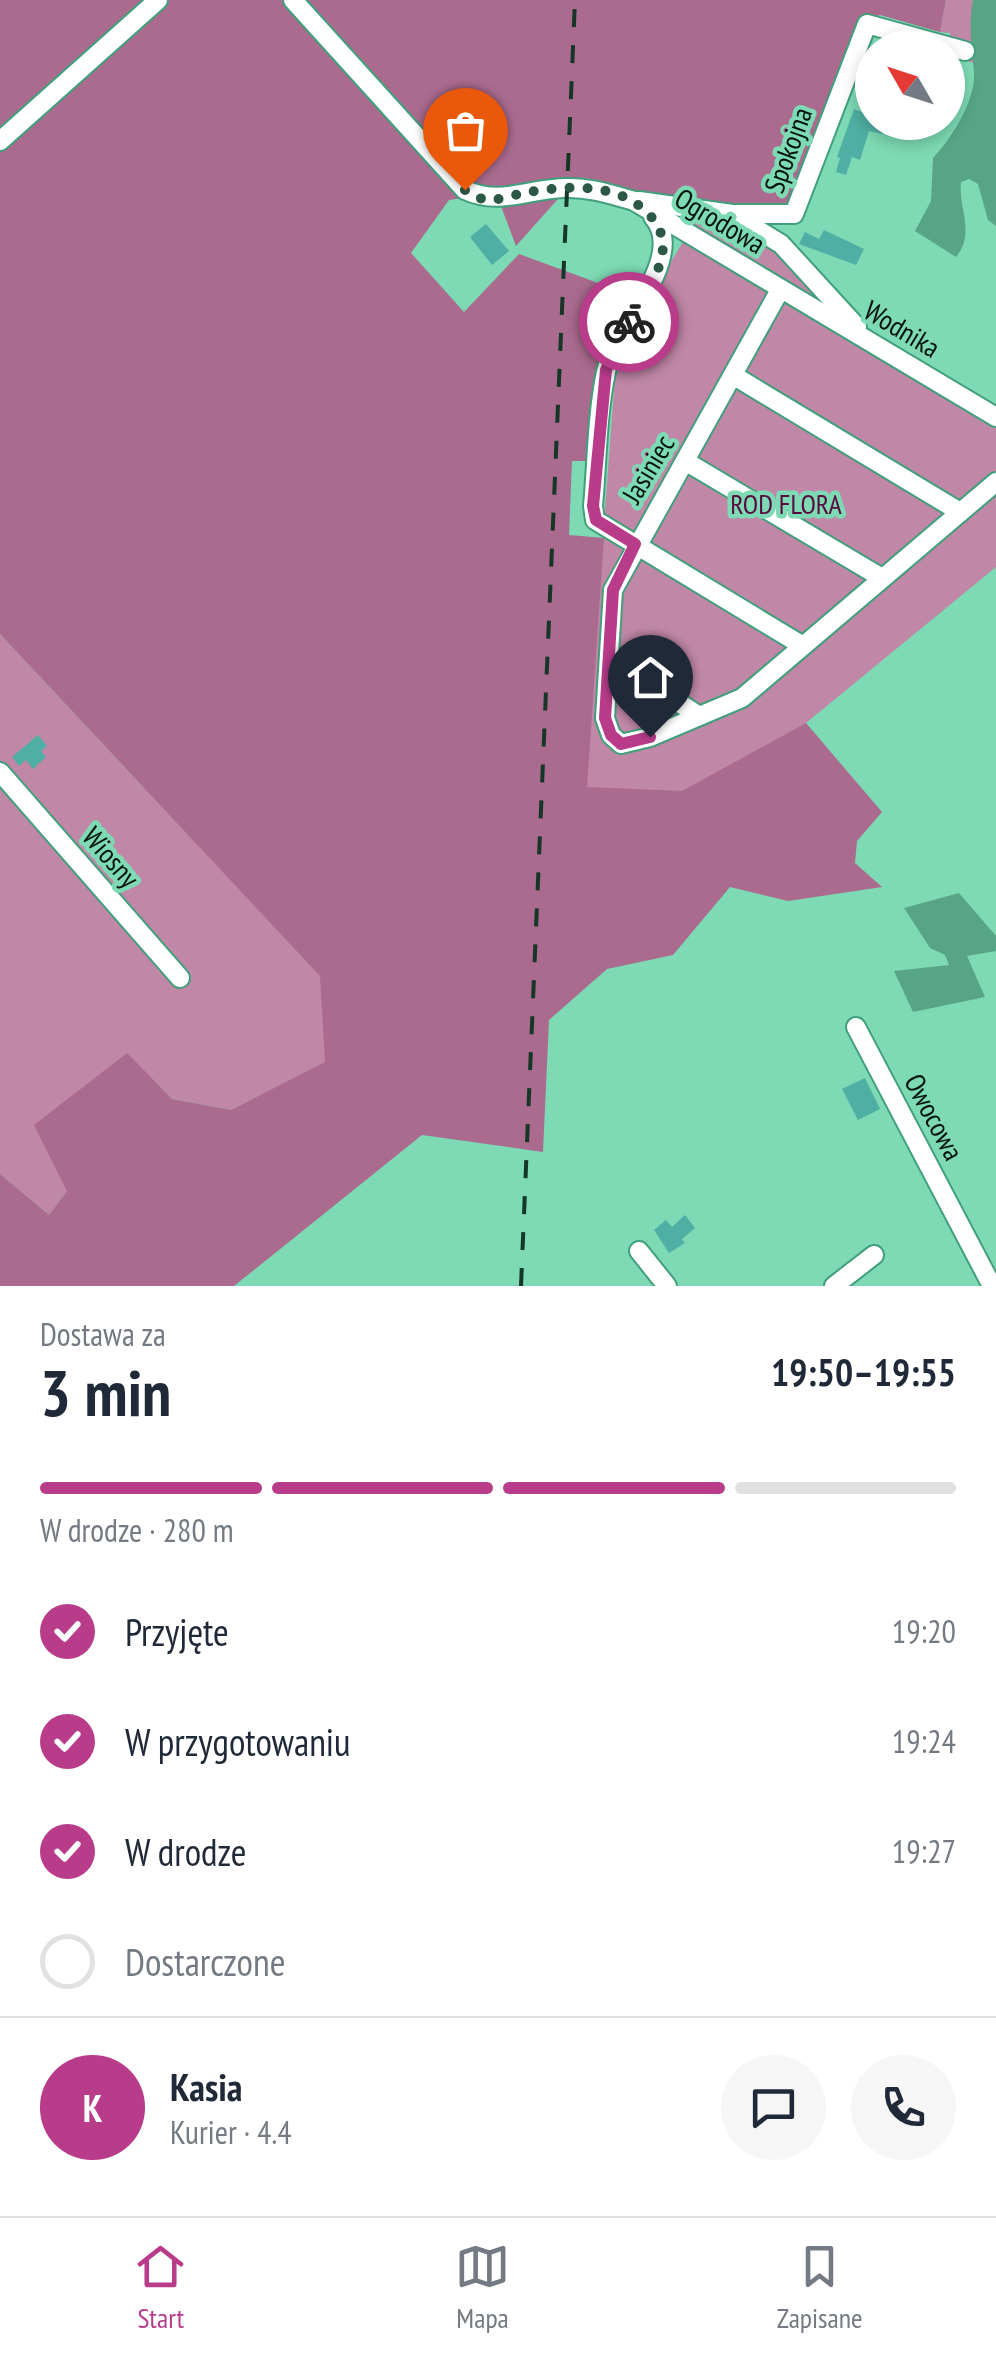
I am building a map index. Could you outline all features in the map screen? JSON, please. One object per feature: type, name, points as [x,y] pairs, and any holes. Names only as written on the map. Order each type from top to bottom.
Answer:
[{"type":"street","points":[[0,142],[158,0]]},
{"type":"street","name":"Ogrodowa","points":[[293,0],[465,190],[486,200],[591,188],[634,201],[780,290]]},
{"type":"street","name":"Spokojna","points":[[865,30],[867,24],[888,30]]},
{"type":"street","name":"Spokojna","points":[[732,214],[794,214],[855,55]]},
{"type":"street","points":[[634,201],[732,214]]},
{"type":"street","points":[[634,201],[662,227],[665,240],[661,261],[606,370],[593,506],[596,520],[803,646]]},
{"type":"street","name":"Spokojna","points":[[732,214],[782,244],[869,340]]},
{"type":"street","name":"Wodnika","points":[[780,290],[996,417]]},
{"type":"street","name":"Jasiniec","points":[[699,716],[650,737],[621,744],[611,735],[605,718],[613,590],[635,544],[736,376],[780,290]]},
{"type":"street","points":[[736,376],[960,512]]},
{"type":"street","points":[[685,461],[882,578]]},
{"type":"street","points":[[608,656],[699,716],[742,698],[996,482]]},
{"type":"street","name":"Wiosny","points":[[0,772],[180,978]]},
{"type":"street","name":"Owocowa","points":[[856,1027],[992,1286]]},
{"type":"street","points":[[639,1251],[667,1286]]},
{"type":"street","points":[[834,1286],[874,1256]]},
{"type":"green space","points":[[946,0],[980,0],[980,65],[965,60],[965,30],[940,30]]},
{"type":"green space","name":"ROD FLORA","points":[[700,214],[771,246],[870,345],[996,421],[996,567],[806,723],[683,795],[584,787],[615,377],[649,315],[655,288]]},
{"type":"green space","points":[[0,634],[144,788],[324,775],[325,1063],[231,1110],[172,1099],[126,1053],[67,1191],[49,1215],[0,1174]]},
{"type":"shaded area","points":[[0,0],[946,0],[940,30],[880,15],[864,22],[861,30],[855,30],[855,45],[796,194],[785,205],[769,208],[652,198],[574,181],[516,246],[496,193],[449,200],[411,253],[464,312],[519,254],[609,287],[592,461],[572,461],[569,535],[604,538],[587,787],[682,791],[806,723],[882,812],[857,841],[855,863],[882,887],[788,901],[730,887],[673,955],[607,969],[549,1020],[543,1152],[422,1135],[234,1286],[0,1286],[0,1174],[49,1215],[67,1191],[34,1125],[127,1053],[172,1099],[231,1110],[325,1062],[320,976],[0,634]]},
{"type":"shaded area","points":[[973,0],[996,0],[996,226],[988,220],[978,184],[969,179],[961,182],[966,230],[956,257],[915,231],[931,201],[933,158],[948,140],[965,140],[965,110],[974,83]]},
{"type":"shaded area","points":[[959,893],[996,936],[996,951],[967,956],[985,997],[913,1012],[894,971],[949,965],[945,955],[930,948],[904,908]]},
{"type":"building","points":[[854,109],[855,140],[866,140],[860,160],[852,157],[846,175],[836,172],[840,158],[837,157]]},
{"type":"building","points":[[486,224],[509,251],[492,265],[470,237]]},
{"type":"building","points":[[824,230],[864,249],[856,265],[799,244],[805,232],[819,239]]},
{"type":"building","points":[[38,735],[47,746],[41,751],[46,757],[33,769],[26,760],[19,766],[12,757]]},
{"type":"building","points":[[865,1078],[880,1109],[858,1120],[842,1089]]},
{"type":"building","points":[[685,1215],[695,1228],[682,1239],[685,1243],[669,1253],[654,1230],[666,1220],[672,1227]]},
{"type":"railway","points":[[521,1286],[575,0]]},
{"type":"way so far","points":[[465,190],[486,200],[544,189],[591,188],[634,201],[662,227],[665,240],[661,261],[629,322]]},
{"type":"route","points":[[629,322],[606,370],[593,506],[596,520],[603,527],[635,544],[613,590],[605,718],[611,735],[621,744],[650,737]]}]
